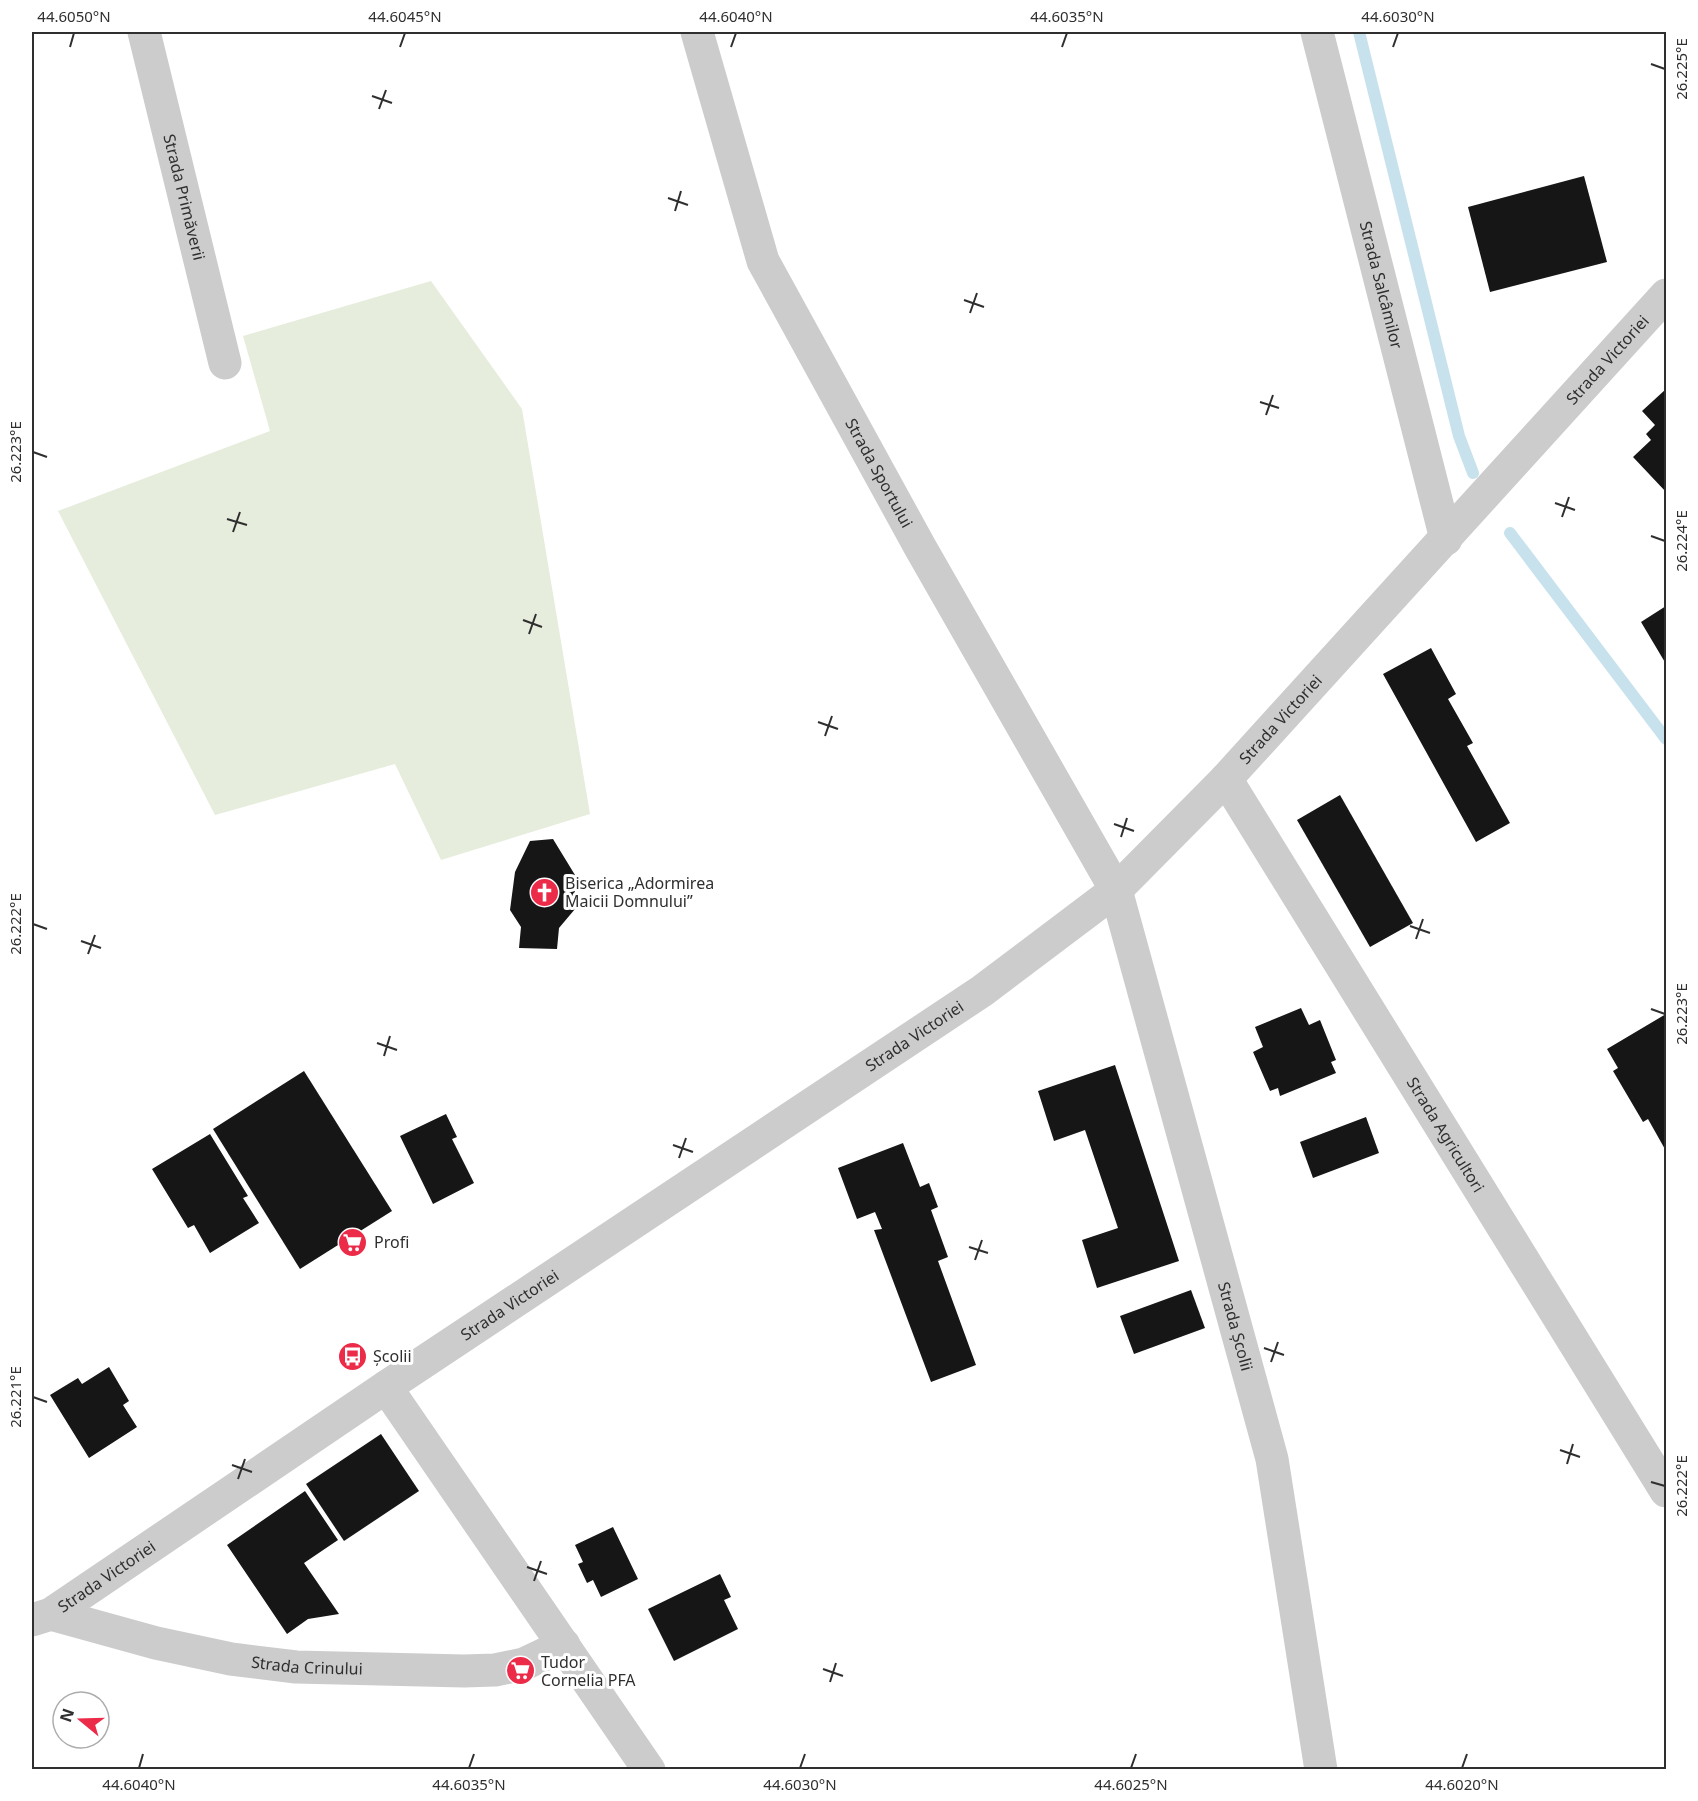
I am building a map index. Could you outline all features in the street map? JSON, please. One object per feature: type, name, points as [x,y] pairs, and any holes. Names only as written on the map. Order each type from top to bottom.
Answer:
[{"type":"street","name":"Strada Primăverii","points":[[144,32],[225,363]]},
{"type":"street","name":"Strada Sportului","points":[[697,32],[763,261],[920,547],[1116,891]]},
{"type":"street","name":"Strada Salcâmilor","points":[[1317,32],[1446,539]]},
{"type":"street","name":"Strada Victoriei","points":[[41,1617],[982,991],[1116,891],[1226,779],[1666,295]]},
{"type":"street","name":"Strada Agricultori","points":[[1226,779],[1666,1491]]},
{"type":"street","name":"Strada Școlii","points":[[1116,891],[1272,1459],[1321,1770]]},
{"type":"street","points":[[386,1387],[649,1770]]},
{"type":"street","name":"Strada Crinului","points":[[41,1617],[231,1659],[296,1667],[495,1670],[524,1664],[564,1645]]},
{"type":"green space","points":[[431,281],[522,409],[590,814],[441,860],[395,764],[215,815],[58,511],[270,431],[243,336]]},
{"type":"building","points":[[1584,176],[1607,262],[1490,292],[1468,207]]},
{"type":"building","points":[[1666,389],[1666,492],[1633,457],[1651,440],[1646,434],[1655,425],[1642,411]]},
{"type":"building","points":[[1666,606],[1666,664],[1641,622]]},
{"type":"building","points":[[1431,648],[1456,694],[1448,699],[1473,743],[1467,746],[1510,823],[1476,842],[1383,674]]},
{"type":"building","points":[[1340,795],[1413,923],[1370,947],[1297,820]]},
{"type":"building","name":"Biserica „Adormirea Maicii Domnului”","points":[[553,839],[575,875],[575,909],[559,928],[557,949],[519,948],[521,927],[510,910],[515,872],[530,841]]},
{"type":"building","points":[[1301,1008],[1309,1025],[1320,1020],[1336,1060],[1331,1062],[1336,1073],[1280,1096],[1278,1088],[1270,1091],[1253,1052],[1263,1047],[1255,1027]]},
{"type":"building","points":[[1666,1014],[1666,1151],[1648,1119],[1643,1122],[1613,1071],[1618,1068],[1607,1049]]},
{"type":"building","points":[[1115,1065],[1179,1261],[1097,1288],[1082,1240],[1118,1228],[1085,1130],[1054,1141],[1038,1091]]},
{"type":"building","points":[[304,1071],[392,1211],[300,1269],[213,1129]]},
{"type":"building","points":[[446,1114],[457,1137],[452,1139],[474,1183],[433,1204],[400,1136]]},
{"type":"building","points":[[1366,1117],[1379,1153],[1313,1178],[1300,1142]]},
{"type":"building","points":[[210,1134],[248,1196],[243,1198],[259,1223],[210,1253],[194,1225],[188,1228],[152,1169]]},
{"type":"building","points":[[903,1143],[920,1187],[929,1183],[938,1207],[931,1210],[948,1257],[938,1261],[976,1365],[931,1382],[874,1230],[882,1229],[875,1212],[857,1219],[838,1168]]},
{"type":"building","points":[[1191,1290],[1205,1328],[1134,1354],[1120,1316]]},
{"type":"building","points":[[109,1367],[129,1401],[123,1405],[137,1427],[89,1458],[50,1395],[78,1378],[82,1384]]},
{"type":"building","points":[[381,1434],[419,1491],[344,1541],[306,1484]]},
{"type":"building","points":[[305,1491],[338,1540],[304,1563],[339,1614],[308,1619],[287,1634],[227,1545]]},
{"type":"building","points":[[613,1527],[638,1579],[601,1597],[593,1580],[587,1583],[578,1564],[583,1562],[575,1545]]},
{"type":"building","points":[[720,1574],[731,1597],[724,1600],[738,1629],[674,1661],[648,1609]]},
{"type":"waterway","points":[[1359,32],[1459,436],[1473,473]]},
{"type":"waterway","points":[[1510,533],[1666,739]]},
{"type":"place","name":"Biserica „Adormirea Maicii Domnului”","points":[[544,892]]},
{"type":"place","name":"Profi","points":[[353,1242]]},
{"type":"place","name":"Școlii","points":[[352,1356]]},
{"type":"place","name":"Tudor Cornelia PFA","points":[[520,1671]]}]
